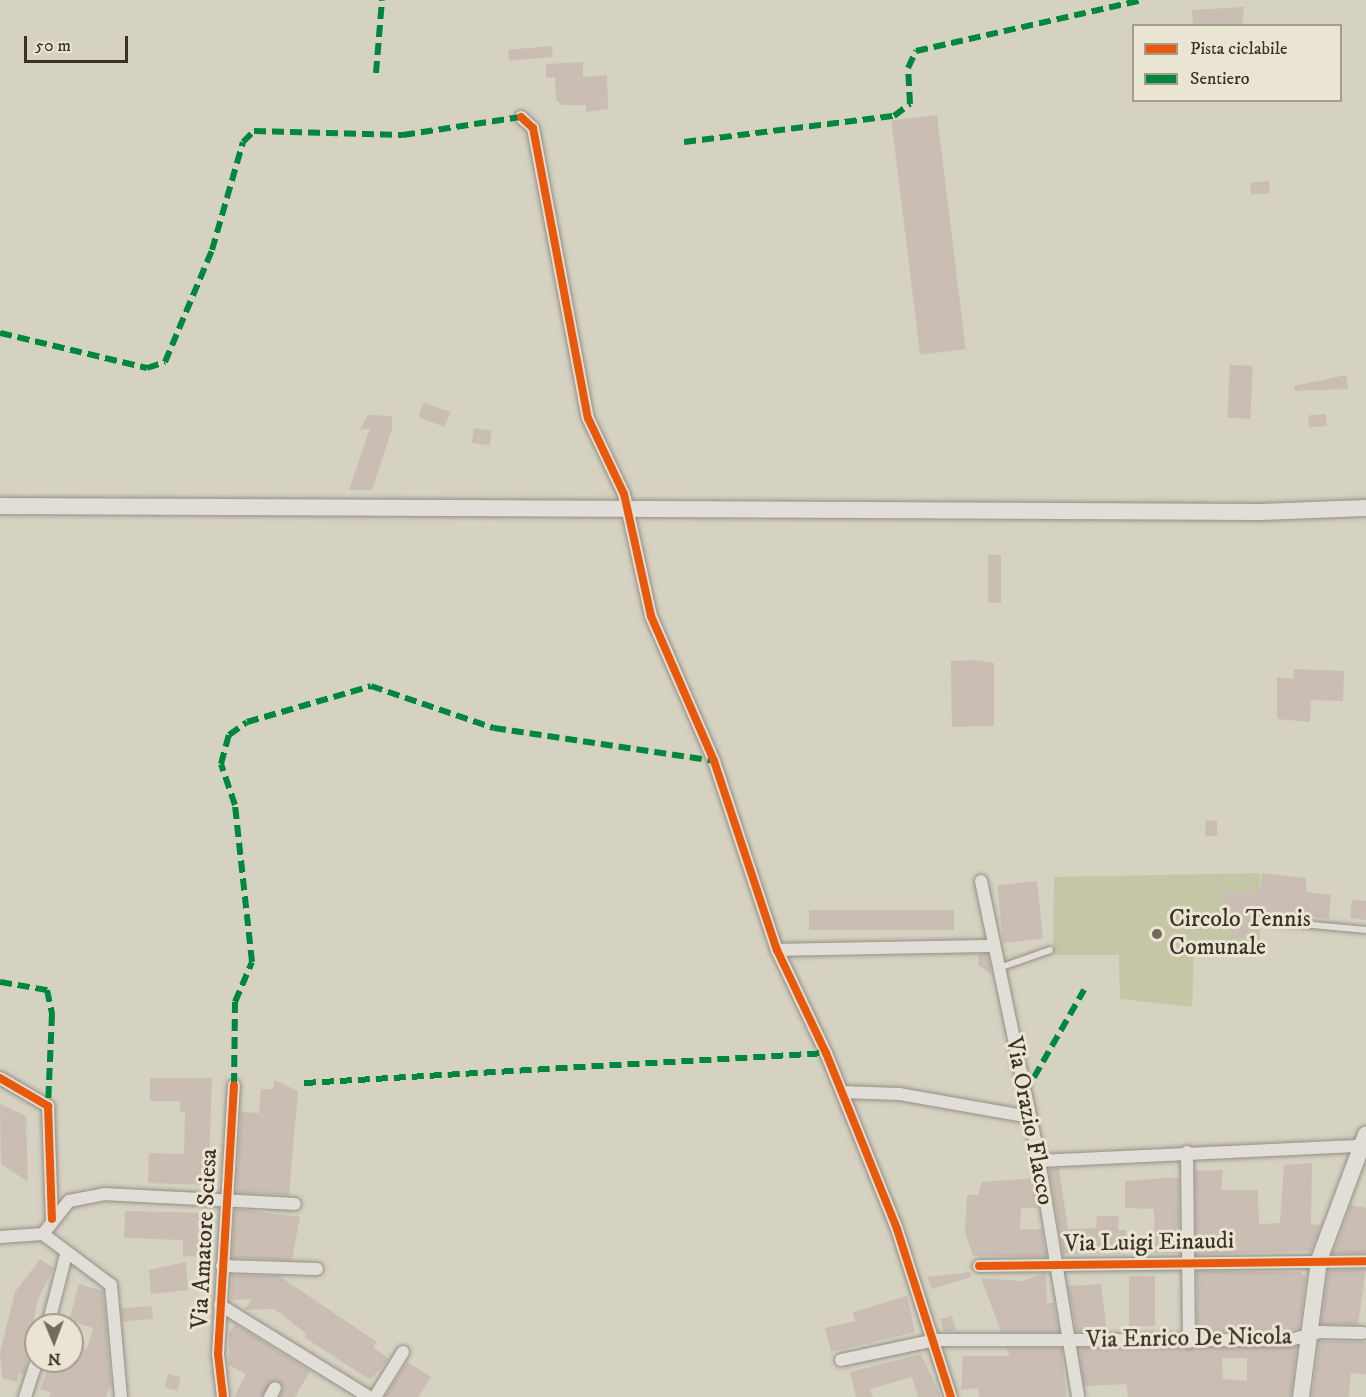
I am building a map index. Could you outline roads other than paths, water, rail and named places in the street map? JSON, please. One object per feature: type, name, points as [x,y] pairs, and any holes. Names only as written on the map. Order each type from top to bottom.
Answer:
[{"type":"main road","points":[[0,506],[1339,512],[1366,516]]},
{"type":"main road","points":[[1339,512],[1366,508]]},
{"type":"main road","points":[[1301,1397],[1320,1260],[1363,1140]]},
{"type":"street","points":[[521,117],[533,128],[588,418],[627,509],[651,616],[714,762],[777,950],[842,1092],[897,1228],[935,1340],[951,1397]]},
{"type":"street","name":"Via Orazio Flacco","points":[[981,881],[1039,1161],[1078,1397]]},
{"type":"street","points":[[777,950],[994,946]]},
{"type":"street","points":[[0,1078],[48,1106],[52,1220]]},
{"type":"street","name":"Via Amatore Sciesa","points":[[222,1396],[220,1305],[234,1085]]},
{"type":"street","points":[[842,1092],[899,1094],[1030,1118]]},
{"type":"street","points":[[1039,1161],[1363,1140]]},
{"type":"street","points":[[1187,1152],[1186,1262],[1189,1342]]},
{"type":"street","points":[[44,1234],[52,1220],[69,1201],[104,1194],[295,1204]]},
{"type":"street","points":[[0,1238],[44,1234],[66,1255],[111,1285],[121,1397]]},
{"type":"street","points":[[51,1313],[66,1255]]},
{"type":"street","name":"Via Luigi Einaudi","points":[[979,1266],[1056,1263],[1366,1261]]},
{"type":"street","points":[[222,1266],[317,1269]]},
{"type":"street","points":[[220,1305],[369,1397]]},
{"type":"street","name":"Via Enrico De Nicola","points":[[841,1360],[935,1340],[1189,1342],[1310,1337],[1320,1332],[1363,1333]]},
{"type":"street","points":[[375,1397],[403,1352]]},
{"type":"street","points":[[25,1397],[33,1373]]},
{"type":"lane","points":[[1260,920],[1366,930]]},
{"type":"lane","points":[[999,969],[1050,950]]},
{"type":"place","name":"Circolo Tennis Comunale","points":[[1157,934]]}]
